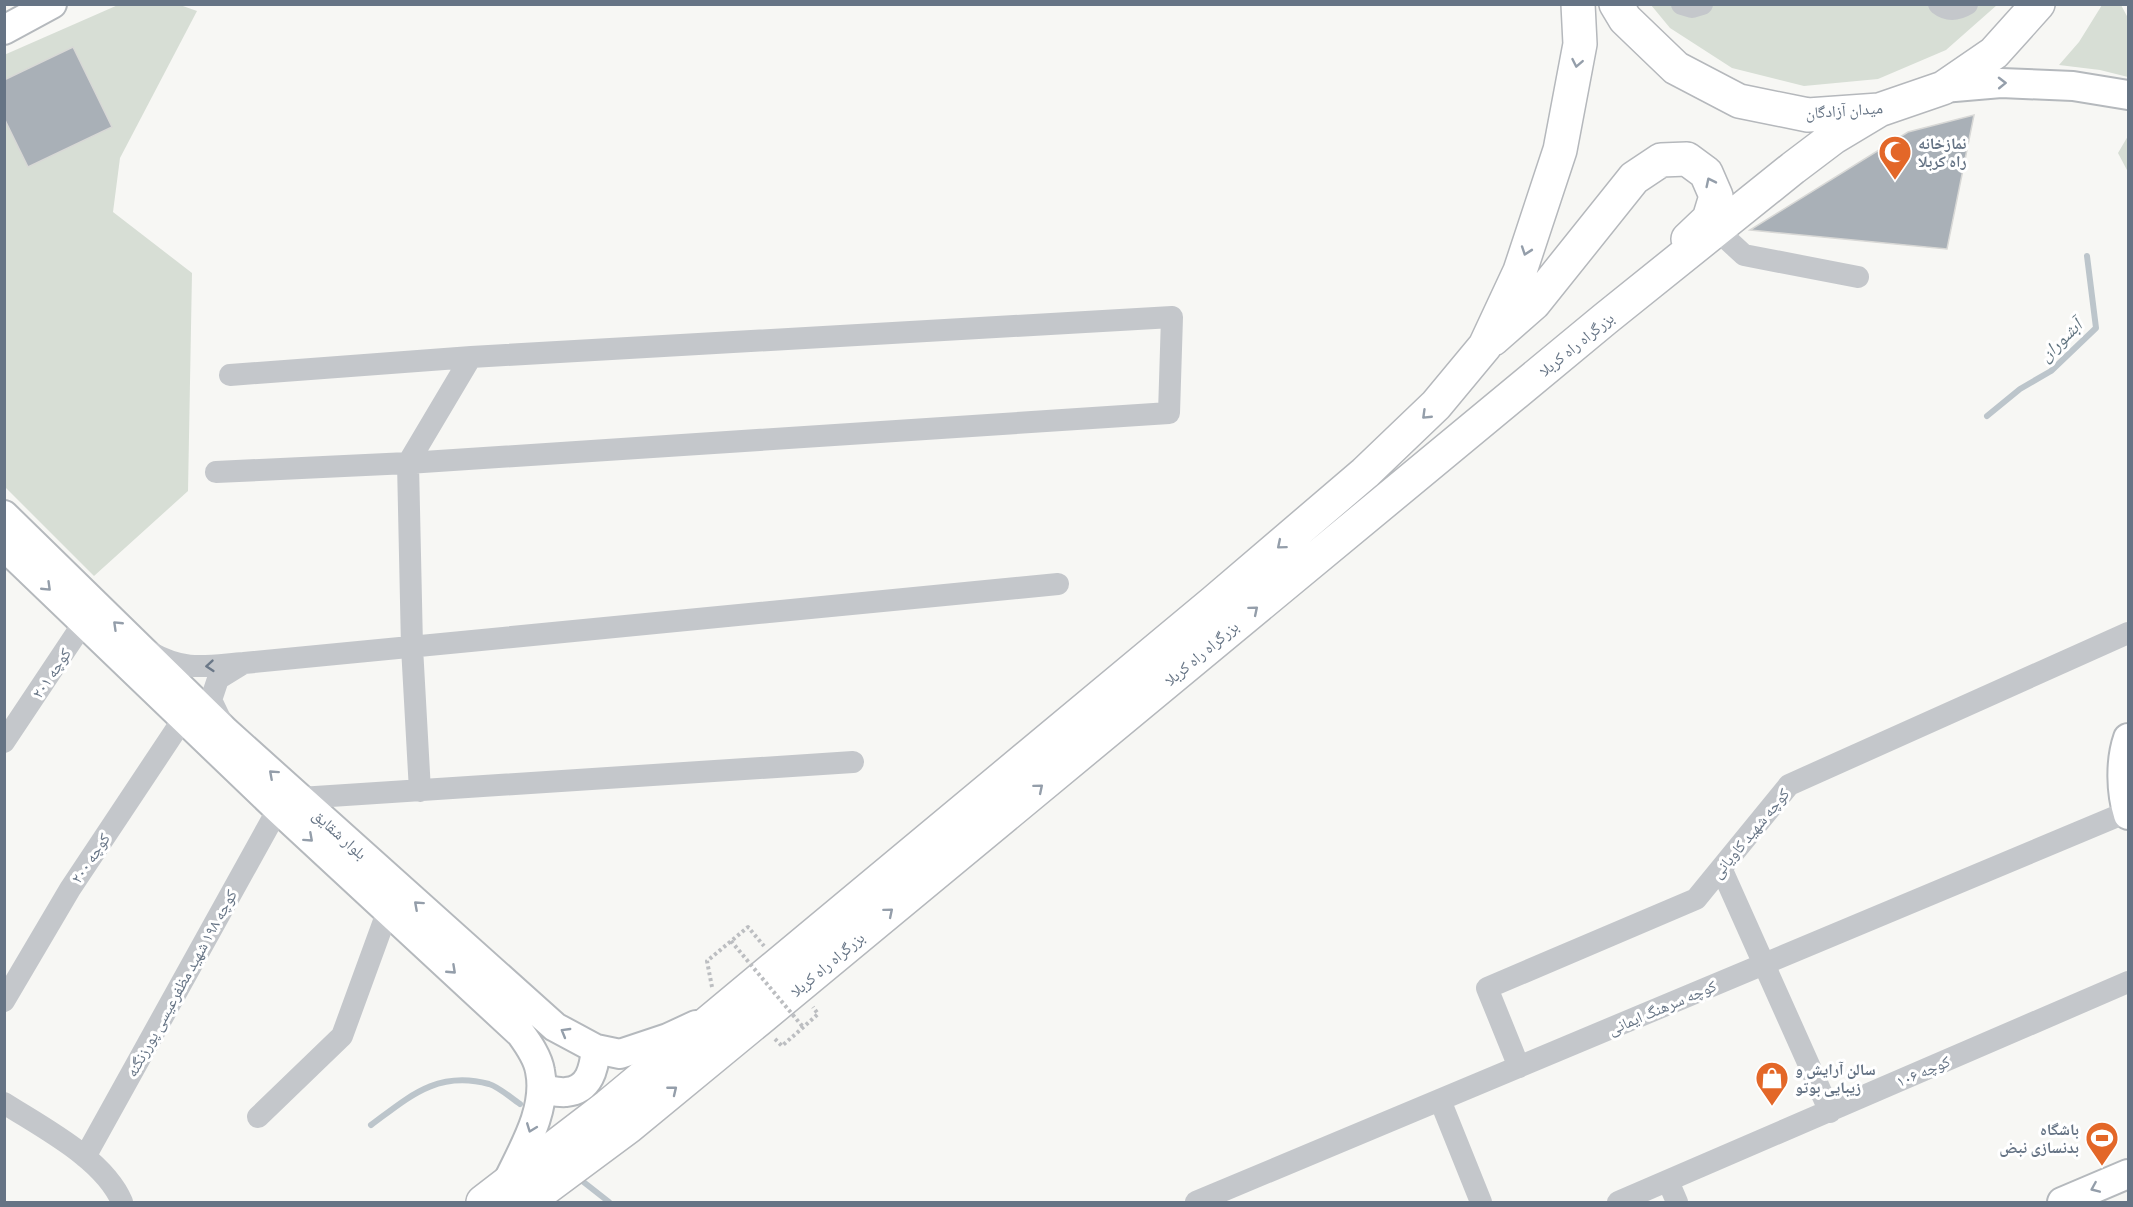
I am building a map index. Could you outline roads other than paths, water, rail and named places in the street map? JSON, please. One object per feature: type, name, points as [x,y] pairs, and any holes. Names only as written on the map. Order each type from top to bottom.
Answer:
[{"type":"highway","name":"بزرگراه راه کربلا","points":[[505,1197],[608,1106],[1214,602],[1365,473],[1436,405],[1485,346],[1520,271],[1560,150],[1580,44],[1578,4]]},
{"type":"highway","name":"میدان آزادگان","points":[[1616,4],[1625,19],[1676,68],[1739,101],[1808,116],[1880,110],[1943,88],[1995,53],[2038,4]]},
{"type":"highway","name":"بزرگراه راه کربلا","points":[[505,1197],[628,1126],[1605,319],[1793,168],[1834,137],[1880,110]]},
{"type":"highway","points":[[1485,346],[1534,303],[1634,178],[1661,160],[1687,159],[1706,173],[1716,196],[1709,219],[1605,319]]},
{"type":"main road","points":[[4,30],[52,4]]},
{"type":"main road","points":[[1943,88],[2001,83],[2073,86],[2128,95]]},
{"type":"main road","name":"بلوار شقایق","points":[[4,515],[183,719],[289,804],[555,1027],[596,1049],[620,1054],[668,1038],[717,1015]]},
{"type":"main road","name":"بلوار شقایق","points":[[4,546],[90,614],[139,647],[226,732],[289,804],[388,910],[521,1034],[540,1070],[542,1089],[540,1106],[505,1197]]},
{"type":"main road","points":[[2128,738],[2124,749],[2124,788],[2128,813]]},
{"type":"main road","points":[[542,1089],[567,1092],[584,1085],[594,1069],[596,1049]]},
{"type":"main road","points":[[2062,1203],[2128,1174]]},
{"type":"street","points":[[1682,4],[1692,7],[1702,4]]},
{"type":"street","points":[[1939,4],[1951,9],[1959,9],[1967,4]]},
{"type":"street","points":[[1718,230],[1744,255],[1858,277]]},
{"type":"street","points":[[216,472],[408,463],[1169,413],[1172,317],[471,357],[230,375]]},
{"type":"street","points":[[420,790],[412,647],[408,463],[471,357]]},
{"type":"street","points":[[139,647],[170,663],[194,667],[1058,584]]},
{"type":"street","name":"کوچه ۲۰۱","points":[[4,742],[90,614]]},
{"type":"street","name":"کوچه شهید کاویانی","points":[[1519,1067],[1487,988],[1696,898],[1789,785],[2128,633]]},
{"type":"street","points":[[226,732],[211,700],[218,679],[244,663]]},
{"type":"street","name":"کوچه ۲۰۰","points":[[4,1001],[70,889],[183,719]]},
{"type":"street","points":[[289,804],[420,790],[853,762]]},
{"type":"street","name":"کوچه ۱۹۸ شهید مظفرعیسی پورزنگنه","points":[[85,1157],[289,804]]},
{"type":"street","name":"کوچه سرهنگ ایمانی","points":[[1196,1203],[2128,813]]},
{"type":"street","points":[[1721,868],[1830,1112]]},
{"type":"street","points":[[258,1117],[342,1035],[388,910]]},
{"type":"street","name":"کوچه ۱۰۶","points":[[1618,1203],[2128,982]]},
{"type":"street","points":[[1440,1100],[1481,1203]]},
{"type":"street","points":[[4,1103],[85,1157],[117,1189],[122,1203]]},
{"type":"street","points":[[1668,1181],[1677,1203]]},
{"type":"waterway","name":"آبشوران","points":[[1987,416],[2020,389],[2051,371],[2096,328],[2087,256]]},
{"type":"waterway","name":"آبشوران","points":[[371,1125],[411,1096],[439,1083],[471,1081],[489,1084],[520,1104]]},
{"type":"waterway","name":"آبشوران","points":[[581,1180],[609,1202]]},
{"type":"place","name":"نمازخانه راه کربلا","points":[[1895,181]]},
{"type":"place","name":"سالن آرایش و زیبایی بوتو","points":[[1772,1107]]},
{"type":"place","name":"باشگاه بدنسازی نبض","points":[[2102,1167]]}]
